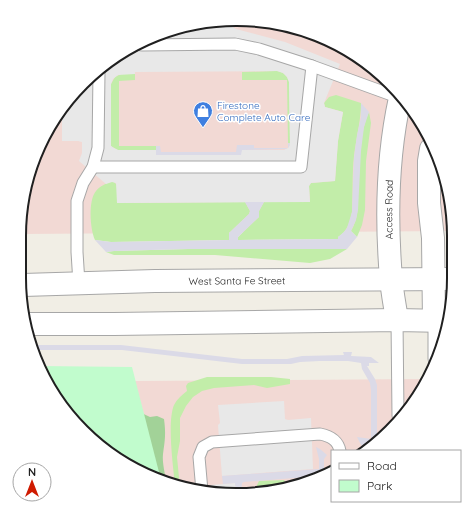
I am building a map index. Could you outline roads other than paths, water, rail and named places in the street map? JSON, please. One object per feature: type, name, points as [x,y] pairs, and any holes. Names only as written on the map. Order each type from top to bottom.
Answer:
[{"type":"street","name":"Access Road","points":[[397,320],[391,279],[388,227],[388,182],[393,136],[399,103]]},
{"type":"street","points":[[31,324],[397,320],[440,321],[443,279],[433,238],[429,204],[430,154]]},
{"type":"street","name":"West Santa Fe Street","points":[[26,285],[155,281],[443,279]]},
{"type":"lane","points":[[150,45],[234,44],[259,49],[312,66],[392,95]]},
{"type":"lane","points":[[93,167],[301,167],[312,66]]},
{"type":"lane","points":[[79,283],[77,252],[77,201],[83,183],[93,167],[98,148],[99,77]]},
{"type":"lane","points":[[397,320],[398,413]]},
{"type":"lane","points":[[436,344],[440,321]]},
{"type":"lane","points":[[201,485],[199,457],[203,447],[212,442],[320,434],[332,437],[340,447],[340,450]]},
{"type":"place","name":"Firestone Complete Auto Care","points":[[203,128]]}]
